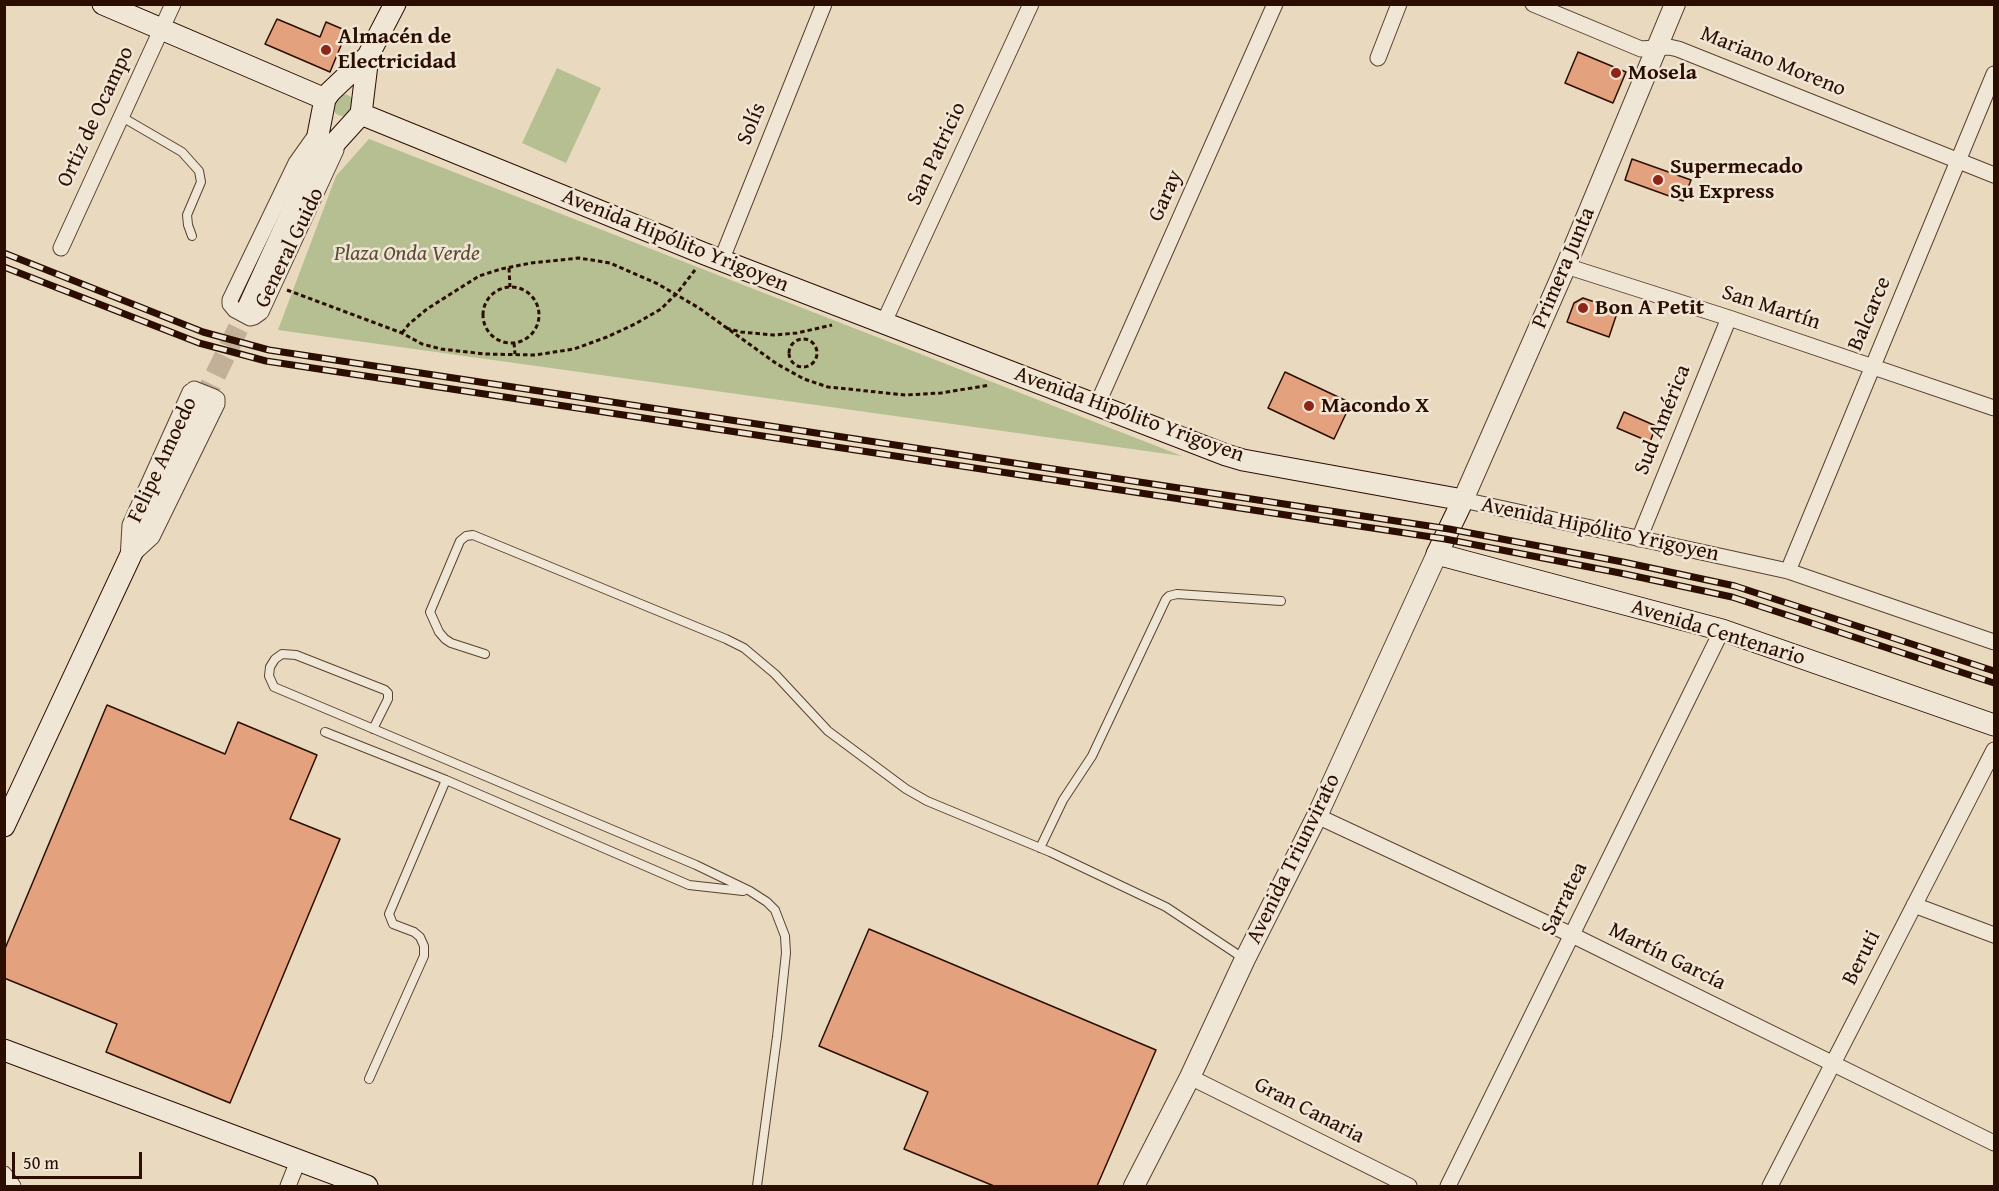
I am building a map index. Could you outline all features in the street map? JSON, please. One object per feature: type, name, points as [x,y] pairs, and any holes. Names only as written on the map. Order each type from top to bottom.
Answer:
[{"type":"main road","points":[[103,4],[325,99],[368,56],[395,4]]},
{"type":"main road","points":[[361,114],[368,56]]},
{"type":"main road","name":"General Guido","points":[[247,310],[305,183],[319,132],[325,99]]},
{"type":"main road","name":"Avenida Hipólito Yrigoyen","points":[[361,114],[713,257],[1243,460],[1462,500]]},
{"type":"main road","name":"General Guido","points":[[305,183],[361,114]]},
{"type":"main road","name":"Felipe Amoedo","points":[[4,825],[202,403]]},
{"type":"main road","name":"Primera Junta","points":[[1449,529],[1462,500]]},
{"type":"main road","name":"Avenida Triunvirato","points":[[1437,554],[1449,529]]},
{"type":"main road","name":"Avenida Centenario","points":[[1437,554],[1722,630],[1995,725]]},
{"type":"main road","points":[[4,1050],[367,1186]]},
{"type":"street","name":"Ortiz de Ocampo","points":[[61,248],[173,4]]},
{"type":"street","name":"Solís","points":[[713,257],[824,4]]},
{"type":"street","name":"San Patricio","points":[[885,322],[1031,4]]},
{"type":"street","name":"Garay","points":[[1097,405],[1275,4]]},
{"type":"street","points":[[1378,58],[1399,4]]},
{"type":"street","name":"Mariano Moreno","points":[[1533,4],[1641,49],[1669,47],[1678,49],[1995,175]]},
{"type":"street","name":"Primera Junta","points":[[1462,500],[1566,266],[1675,4]]},
{"type":"street","name":"Balcarce","points":[[1788,571],[1995,74]]},
{"type":"street","name":"General Guido","points":[[319,132],[296,163],[230,300],[235,310],[250,318],[261,312],[330,166],[341,137]]},
{"type":"street","name":"San Martín","points":[[1566,266],[1729,318],[1995,408]]},
{"type":"street","name":"Sud América","points":[[1639,539],[1729,318]]},
{"type":"street","name":"Felipe Amoedo","points":[[194,389],[214,397],[217,399],[217,404],[152,537],[128,559],[130,525],[190,392],[194,389]]},
{"type":"street","name":"Avenida Hipólito Yrigoyen","points":[[1462,500],[1788,571],[1995,642]]},
{"type":"street","name":"Avenida Triunvirato","points":[[1134,1186],[1190,1077],[1245,958],[1317,816],[1437,554]]},
{"type":"street","name":"Sarratea","points":[[1448,1186],[1722,630]]},
{"type":"street","name":"Beruti","points":[[1770,1186],[1995,750]]},
{"type":"street","name":"Martín García","points":[[1317,816],[1572,936],[1995,1143]]},
{"type":"street","points":[[1914,905],[1995,935]]},
{"type":"street","name":"Gran Canaria","points":[[1190,1077],[1409,1186]]},
{"type":"street","points":[[288,1186],[298,1161]]},
{"type":"street","points":[[4,1174],[13,1186]]},
{"type":"lane","points":[[122,117],[182,152],[199,171],[201,182],[187,215],[192,236]]},
{"type":"lane","points":[[485,654],[445,639],[439,632],[430,612],[460,541],[466,536],[473,535],[744,648],[775,674],[828,731],[890,778],[927,801],[1040,848],[1166,907],[1245,958]]},
{"type":"lane","points":[[1040,848],[1063,800],[1092,756],[1157,613],[1166,599],[1177,594],[1281,601]]},
{"type":"lane","points":[[373,729],[388,699],[388,693],[385,690],[296,654],[282,654],[275,659],[270,667],[269,676],[274,687],[373,729],[696,865],[750,891],[775,910],[785,936],[786,953],[757,1186]]},
{"type":"lane","points":[[325,732],[446,780],[689,885],[750,891]]},
{"type":"lane","points":[[369,1079],[424,956],[424,946],[420,937],[414,932],[393,924],[389,914],[446,780]]},
{"type":"path","points":[[274,286],[402,333],[422,344],[441,349],[485,354],[535,355],[574,349],[607,337],[661,309],[694,272],[713,257]]},
{"type":"path","points":[[402,333],[427,309],[479,276],[508,267],[579,258],[610,263],[676,294],[777,364],[794,374],[828,387],[906,395],[941,393],[1025,378]]},
{"type":"path","points":[[508,267],[510,287]]},
{"type":"path","points":[[510,287],[521,288],[529,293],[535,300],[539,317],[533,333],[526,339],[514,343],[498,341],[490,335],[482,318],[487,299],[494,292],[510,287]]},
{"type":"path","points":[[725,327],[741,332],[774,334],[834,324],[858,312]]},
{"type":"path","points":[[806,330],[806,339]]},
{"type":"path","points":[[806,339],[814,344],[817,352],[811,364],[802,367],[791,361],[790,347],[796,340],[806,339]]},
{"type":"path","points":[[514,343],[515,354]]},
{"type":"path","points":[[794,374],[798,366]]},
{"type":"green space","points":[[557,68],[601,88],[566,163],[522,143]]},
{"type":"green space","points":[[343,94],[351,97],[354,105],[351,113],[343,116],[335,113],[332,105],[335,97]]},
{"type":"green space","name":"Plaza Onda Verde","points":[[369,139],[1182,456],[278,330],[336,176]]},
{"type":"building","points":[[277,19],[320,37],[326,22],[347,31],[330,72],[265,44]]},
{"type":"building","points":[[1578,52],[1626,72],[1613,103],[1565,83]]},
{"type":"building","name":"Supermecado Su Express","points":[[1632,159],[1691,180],[1683,201],[1625,180]]},
{"type":"building","points":[[1583,298],[1618,310],[1609,337],[1567,322],[1574,303]]},
{"type":"building","name":"Macondo X","points":[[1285,372],[1351,403],[1334,439],[1268,408]]},
{"type":"building","points":[[1624,412],[1656,426],[1650,442],[1617,428]]},
{"type":"building","points":[[107,705],[225,754],[238,722],[317,755],[290,819],[340,839],[230,1103],[106,1052],[117,1024],[4,978],[4,951]]},
{"type":"building","points":[[869,929],[1156,1050],[1097,1186],[994,1186],[904,1149],[928,1092],[819,1046]]},
{"type":"tunnel","points":[[202,403],[247,310]]},
{"type":"railway","points":[[4,253],[203,332],[269,350],[1449,529],[1735,586],[1994,671]]},
{"type":"railway","points":[[4,267],[199,343],[266,361],[1445,539],[1732,597],[1994,683]]},
{"type":"place","name":"Almacén de Electricidad","points":[[326,50]]},
{"type":"place","name":"Mosela","points":[[1616,73]]},
{"type":"place","name":"Supermecado Su Express","points":[[1658,180]]},
{"type":"place","name":"Bon A Petit","points":[[1583,308]]},
{"type":"place","name":"Macondo X","points":[[1309,406]]}]
